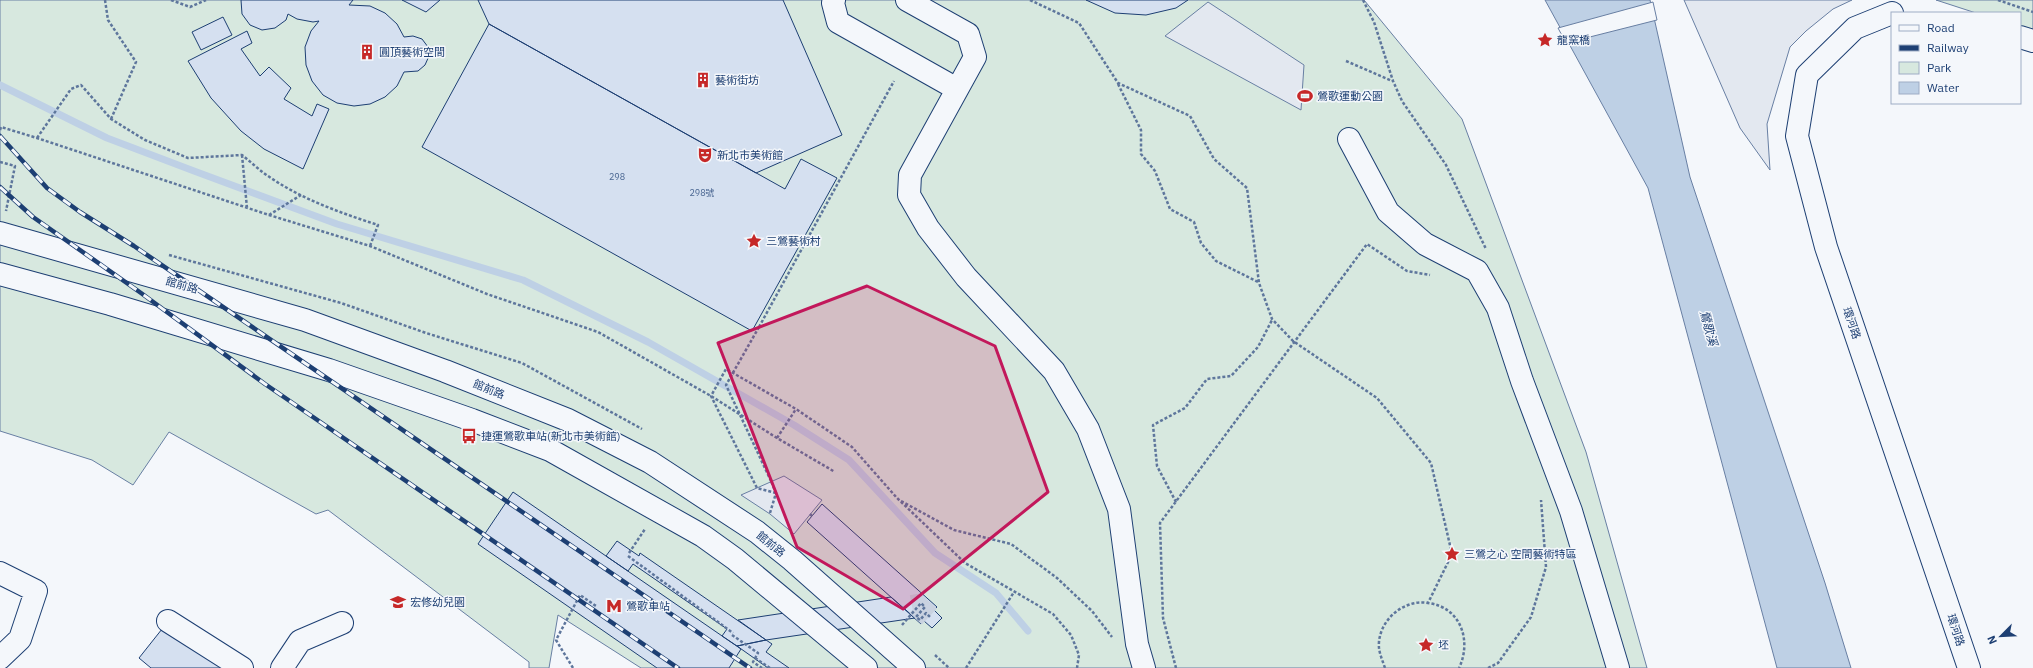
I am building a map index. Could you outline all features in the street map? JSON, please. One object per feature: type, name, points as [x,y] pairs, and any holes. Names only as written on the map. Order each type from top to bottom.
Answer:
[{"type":"street","points":[[834,0],[832,2],[838,22],[957,89]]},
{"type":"street","points":[[907,0],[968,34],[974,57],[910,175],[909,195],[928,228],[966,277],[1054,371],[1088,429],[1119,509],[1137,644],[1144,668]]},
{"type":"street","name":"環河路","points":[[1891,13],[1855,28],[1807,74],[1797,136],[1826,247],[1969,668]]},
{"type":"street","points":[[2021,37],[2033,41]]},
{"type":"street","points":[[1349,139],[1388,212],[1425,244],[1477,271],[1498,308],[1522,381],[1571,511],[1618,668]]},
{"type":"street","name":"館前路","points":[[0,233],[305,320],[446,371],[568,420],[650,462],[756,532],[792,560],[914,668]]},
{"type":"street","points":[[0,274],[110,304],[328,370],[472,420],[550,450],[703,536],[735,559],[866,668]]},
{"type":"street","points":[[0,573],[36,591],[20,639],[0,658]]},
{"type":"street","points":[[168,621],[242,668]]},
{"type":"street","points":[[282,668],[300,641],[342,623]]},
{"type":"path","points":[[105,0],[108,20],[136,62],[111,119]]},
{"type":"path","points":[[171,0],[190,7],[206,0]]},
{"type":"path","points":[[1030,0],[1079,23],[1118,83],[1141,130],[1141,154],[1155,171],[1170,209],[1194,222],[1201,243],[1216,261],[1259,283]]},
{"type":"path","points":[[1346,61],[1393,81],[1374,22],[1363,0]]},
{"type":"path","points":[[1998,0],[2033,12]]},
{"type":"path","points":[[770,514],[776,493],[726,384],[906,60]]},
{"type":"path","points":[[1118,83],[1190,116],[1214,159],[1247,188],[1259,283],[1272,320],[1293,341],[1377,398],[1431,463],[1452,554],[1428,603]]},
{"type":"path","points":[[37,138],[71,89],[81,85],[111,119],[145,140],[188,158],[242,155],[269,177],[302,195],[338,212],[378,225],[370,246]]},
{"type":"path","points":[[0,130],[1,128],[37,138],[247,208],[370,246],[487,294],[598,332],[711,396],[777,438],[835,472]]},
{"type":"path","points":[[242,155],[247,208]]},
{"type":"path","points":[[0,162],[15,166],[6,212]]},
{"type":"path","points":[[269,215],[302,195]]},
{"type":"path","points":[[1176,668],[1163,618],[1160,523],[1293,341],[1367,244],[1407,271],[1435,276]]},
{"type":"path","points":[[287,286],[341,303]]},
{"type":"path","points":[[1176,502],[1157,466],[1152,425],[1185,408],[1207,379],[1231,376],[1258,347],[1272,320]]},
{"type":"path","points":[[711,396],[726,370],[796,409],[852,447],[897,498],[965,563],[1053,614],[1070,635],[1079,655],[1077,668]]},
{"type":"path","points":[[711,396],[757,488],[776,493]]},
{"type":"path","points":[[777,438],[796,409]]},
{"type":"path","points":[[1488,668],[1498,663],[1531,617],[1546,567],[1540,497]]},
{"type":"path","points":[[897,498],[954,530],[1011,544],[1057,578],[1092,611]]},
{"type":"path","points":[[810,514],[813,517]]},
{"type":"path","points":[[639,524],[652,532]]},
{"type":"path","points":[[646,527],[628,554],[758,653],[753,662],[762,668]]},
{"type":"path","points":[[966,668],[1014,592]]},
{"type":"path","points":[[573,668],[556,640],[580,595],[596,606]]},
{"type":"path","points":[[1385,668],[1380,655],[1379,642],[1382,628],[1390,616],[1401,608],[1414,603],[1428,603],[1442,607],[1454,616],[1462,629],[1466,644],[1464,658],[1459,668]]},
{"type":"path","points":[[902,625],[921,604],[925,607],[916,617],[920,620],[926,613],[931,618]]},
{"type":"path","points":[[755,658],[770,668]]},
{"type":"highlighted area","points":[[867,286],[995,346],[1048,492],[903,609],[797,547],[718,343]]},
{"type":"green space","name":"三鶯藝術村","points":[[0,0],[1364,0],[1462,119],[1586,452],[1647,668],[641,668],[558,615],[549,668],[529,668],[529,662],[328,510],[316,514],[169,432],[133,485],[92,460],[0,431]]},
{"type":"green space","points":[[1936,0],[2033,0],[2033,32],[2021,27],[2021,12],[1973,12]]},
{"type":"shaded area","points":[[1684,0],[1852,0],[1833,9],[1806,31],[1790,47],[1767,124],[1770,170],[1740,128]]},
{"type":"shaded area","points":[[1208,2],[1304,65],[1301,110],[1165,36]]},
{"type":"shaded area","points":[[784,476],[822,500],[794,534],[770,514],[741,495]]},
{"type":"water","name":"鶯歌溪","points":[[1545,0],[1650,0],[1690,177],[1825,583],[1851,668],[1777,668],[1648,188]]},
{"type":"pier","points":[[1653,2],[1657,20],[1566,43],[1558,28]]},
{"type":"building","name":"圓頂藝術空間","points":[[241,0],[353,0],[349,5],[370,6],[385,13],[397,24],[404,37],[413,36],[422,39],[428,47],[429,56],[425,65],[418,71],[404,72],[397,86],[385,97],[370,104],[354,106],[337,103],[323,95],[312,81],[306,65],[305,47],[311,31],[319,21],[313,22],[297,19],[288,14],[286,20],[275,28],[262,30],[250,25],[242,14]]},
{"type":"building","points":[[402,0],[440,0],[426,12]]},
{"type":"building","name":"藝術街坊","points":[[478,0],[783,0],[842,135],[756,173],[489,24]]},
{"type":"building","points":[[1086,0],[1188,0],[1176,8],[1146,15],[1115,13]]},
{"type":"building","points":[[223,17],[232,35],[201,50],[192,32]]},
{"type":"building","name":"新北市美術館","points":[[489,24],[785,189],[801,159],[837,178],[752,331],[422,147]]},
{"type":"building","points":[[247,31],[252,43],[241,49],[260,76],[269,67],[291,88],[284,99],[312,116],[317,104],[329,109],[303,169],[264,149],[241,131],[211,98],[188,61]]},
{"type":"building","points":[[513,492],[741,649],[729,668],[657,668],[478,544]]},
{"type":"building","points":[[822,504],[937,607],[934,610],[942,618],[932,628],[924,621],[921,624],[807,522]]},
{"type":"building","points":[[617,541],[639,556],[640,553],[766,640],[737,646],[722,636],[727,629],[633,564],[628,571],[606,556]]},
{"type":"building","points":[[891,597],[915,618],[766,640],[738,620]]},
{"type":"building","points":[[166,624],[222,668],[151,668],[139,658]]},
{"type":"building","points":[[766,640],[772,644],[766,652],[789,668],[768,668],[737,646]]},
{"type":"waterway","points":[[0,85],[107,138],[194,171],[337,224],[523,280],[648,342],[794,425],[849,460],[935,553],[996,593],[1028,631]]},
{"type":"tunnel","points":[[912,606],[917,605],[931,618]]},
{"type":"railway","points":[[0,136],[47,188],[80,212],[134,246],[750,668]]},
{"type":"railway","points":[[0,187],[33,217],[141,293],[265,384],[678,668]]},
{"type":"place","name":"龍窯橋","points":[[1545,40]]},
{"type":"place","name":"圓頂藝術空間","points":[[367,52]]},
{"type":"place","name":"藝術街坊","points":[[703,80]]},
{"type":"place","name":"鶯歌運動公園","points":[[1305,96]]},
{"type":"place","name":"新北市美術館","points":[[705,155]]},
{"type":"place","name":"三鶯藝術村","points":[[754,241]]},
{"type":"place","name":"捷運鶯歌車站(新北市美術館)","points":[[469,436]]},
{"type":"place","name":"三鶯之心 空間藝術特區","points":[[1452,554]]},
{"type":"place","name":"宏修幼兒園","points":[[398,602]]},
{"type":"place","name":"鶯歌車站","points":[[614,606]]},
{"type":"place","name":"坯","points":[[1426,645]]}]
